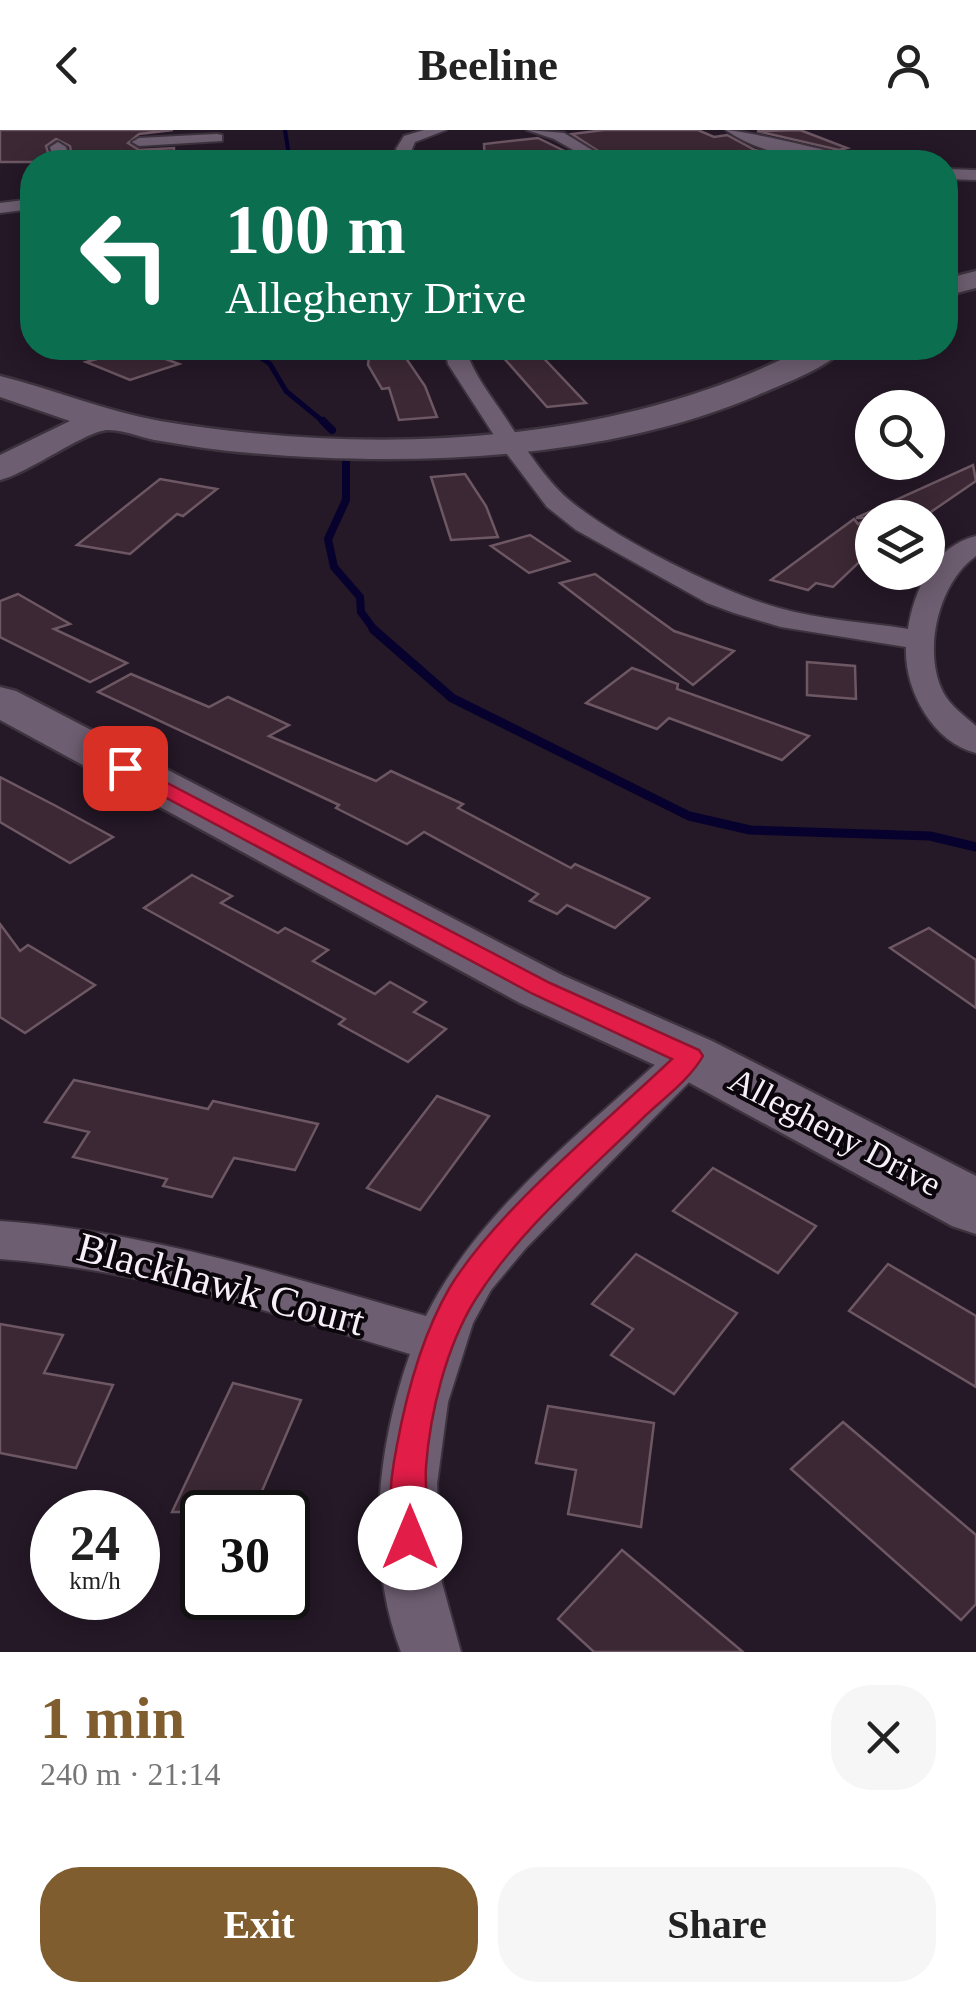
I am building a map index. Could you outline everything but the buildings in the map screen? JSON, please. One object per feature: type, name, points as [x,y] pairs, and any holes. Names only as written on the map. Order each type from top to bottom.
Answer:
[{"type":"main road","points":[[0,386],[104,418],[226,440],[326,447],[509,441],[616,426],[693,408],[753,386],[804,360]]},
{"type":"main road","points":[[0,470],[104,418]]},
{"type":"main road","name":"Allegheny Drive","points":[[0,701],[541,988],[690,1056],[976,1207]]},
{"type":"street","points":[[404,150],[408,139],[439,130]]},
{"type":"street","points":[[534,130],[559,136],[583,150]]},
{"type":"street","points":[[732,130],[792,150]]},
{"type":"street","points":[[139,136],[217,138]]},
{"type":"street","points":[[799,150],[822,144]]},
{"type":"street","points":[[458,360],[509,441],[568,512],[717,597],[781,618],[922,640]]},
{"type":"street","points":[[976,544],[954,559],[934,585],[920,664],[926,690],[976,743]]},
{"type":"street","points":[[430,1652],[418,1623],[410,1538],[409,1468],[420,1408],[440,1342],[462,1295],[495,1250],[690,1056]]},
{"type":"street","name":"Blackhawk Court","points":[[0,1240],[59,1241],[120,1250],[440,1342]]},
{"type":"waterway","points":[[285,130],[288,150]]},
{"type":"waterway","points":[[264,360],[286,391],[326,424]]},
{"type":"waterway","points":[[323,421],[326,424]]},
{"type":"waterway","points":[[326,424],[332,430]]},
{"type":"waterway","points":[[346,461],[346,500],[328,539],[334,567],[360,597],[361,612],[374,630]]},
{"type":"waterway","points":[[374,630],[452,698],[689,816],[750,830],[930,836],[976,847]]},
{"type":"route","points":[[125,768],[541,988],[690,1056],[544,1198],[495,1250],[462,1295],[440,1342],[420,1408],[409,1468],[410,1538]]}]
